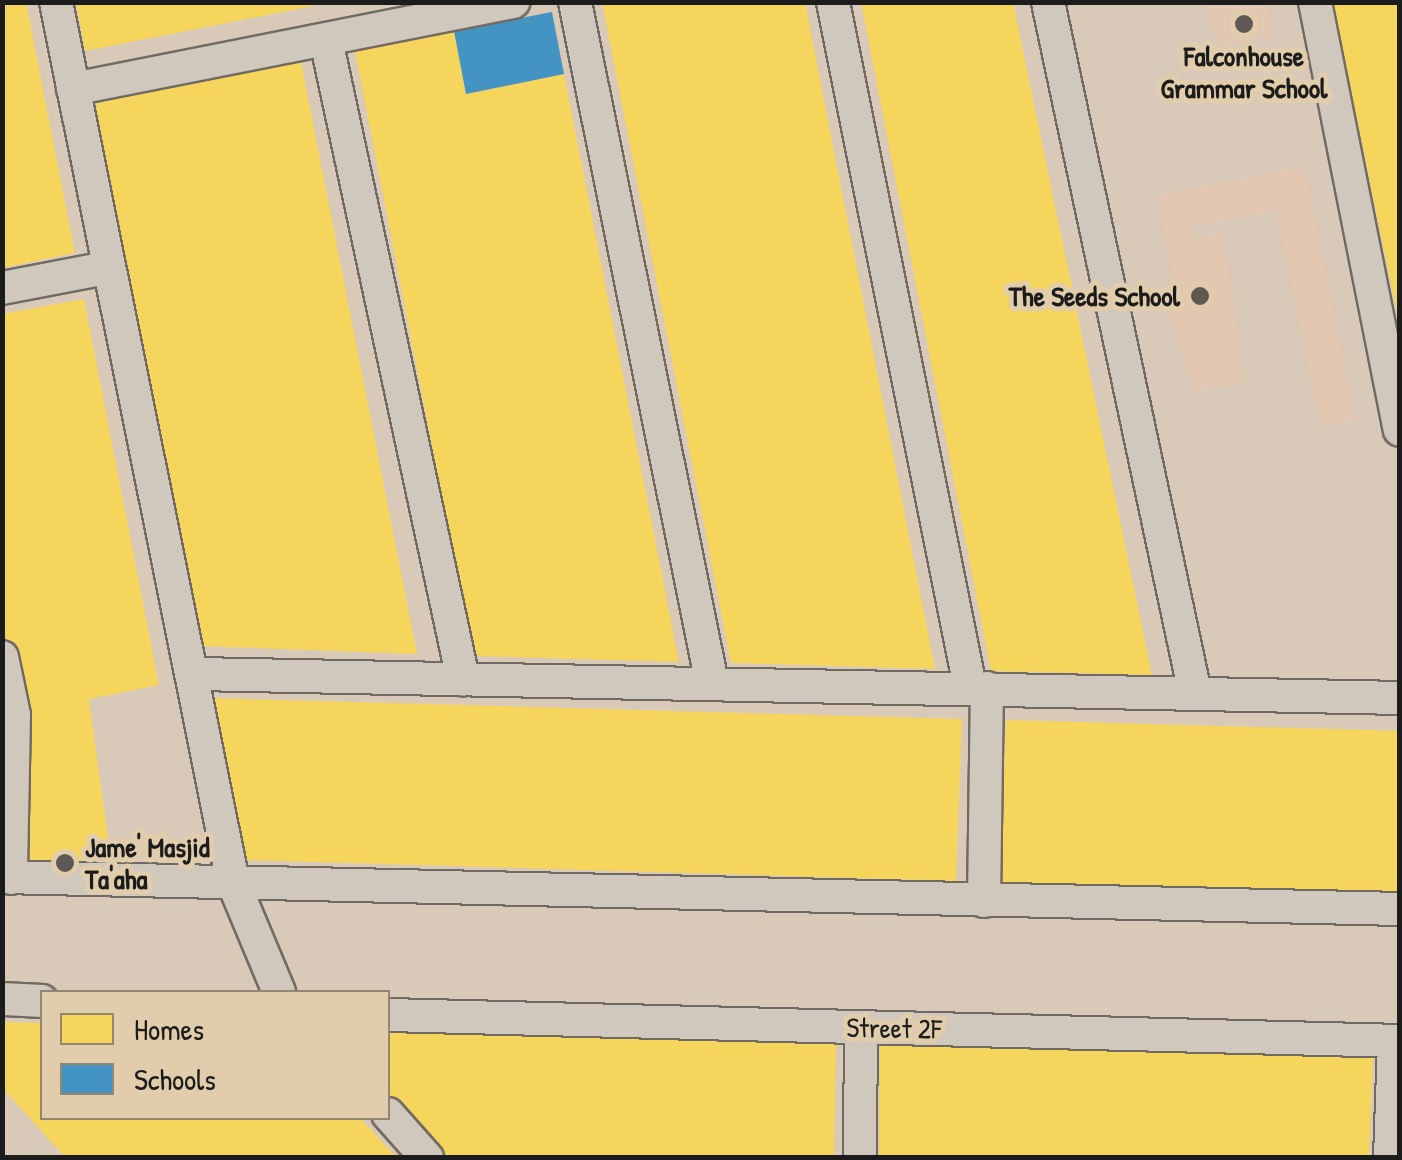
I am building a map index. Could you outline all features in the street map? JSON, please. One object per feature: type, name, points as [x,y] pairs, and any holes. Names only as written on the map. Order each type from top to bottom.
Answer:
[{"type":"street","points":[[56,2],[106,268],[196,674],[234,882],[278,990]]},
{"type":"street","points":[[73,89],[514,2]]},
{"type":"street","points":[[575,2],[712,683]]},
{"type":"street","points":[[833,2],[978,688],[984,900]]},
{"type":"street","points":[[1048,2],[1195,693]]},
{"type":"street","points":[[1315,2],[1400,430]]},
{"type":"street","points":[[326,40],[463,679]]},
{"type":"street","points":[[2,288],[106,268]]},
{"type":"street","points":[[2,656],[8,715],[7,878],[1400,909]]},
{"type":"street","points":[[196,674],[1400,698]]},
{"type":"street","points":[[2,999],[40,1001]]},
{"type":"street","name":"Street 2F","points":[[390,1016],[1397,1041]]},
{"type":"street","points":[[860,1158],[861,1028]]},
{"type":"street","points":[[1390,1158],[1397,1041]]},
{"type":"street","points":[[390,1116],[427,1158]]},
{"type":"shaded area","name":"Falconhouse Grammar School","points":[[1203,3],[1268,3],[1275,36],[1219,47]]},
{"type":"shaded area","name":"The Seeds School","points":[[1305,166],[1357,420],[1320,428],[1275,211],[1191,228],[1193,238],[1224,232],[1246,382],[1195,392],[1166,309],[1175,292],[1155,196]]},
{"type":"building: Homes","points":[[2,2],[26,2],[75,253],[2,268]]},
{"type":"building: Homes","points":[[76,2],[323,2],[323,4],[85,51]]},
{"type":"building: Homes","points":[[602,2],[805,2],[935,669],[731,663]]},
{"type":"building: Homes","points":[[861,2],[1013,2],[1152,675],[991,671]]},
{"type":"building: Homes","points":[[1333,2],[1400,2],[1398,318]]},
{"type":"building: Homes","points":[[454,31],[466,94],[564,74],[679,662],[473,656],[355,51]]},
{"type":"building: Homes","points":[[301,62],[417,654],[201,646],[95,101]]},
{"type":"building: Homes","points":[[84,299],[159,685],[89,699],[111,860],[28,860],[20,712],[2,620],[2,314]]},
{"type":"building: Homes","points":[[212,698],[962,719],[956,881],[243,860]]},
{"type":"building: Homes","points":[[1006,720],[1400,731],[1400,893],[1000,882]]},
{"type":"building: Homes","points":[[2,1022],[40,1023],[40,1120],[362,1120],[397,1158],[66,1158],[2,1088]]},
{"type":"building: Homes","points":[[390,1031],[836,1042],[834,1158],[436,1158],[390,1107]]},
{"type":"building: Homes","points":[[880,1043],[1373,1055],[1369,1158],[879,1158]]},
{"type":"building: Schools","points":[[552,12],[564,74],[466,94],[454,31]]},
{"type":"place","name":"Falconhouse Grammar School","points":[[1244,24]]},
{"type":"place","name":"The Seeds School","points":[[1200,296]]},
{"type":"place","name":"Jame' Masjid Ta'aha","points":[[65,863]]}]
